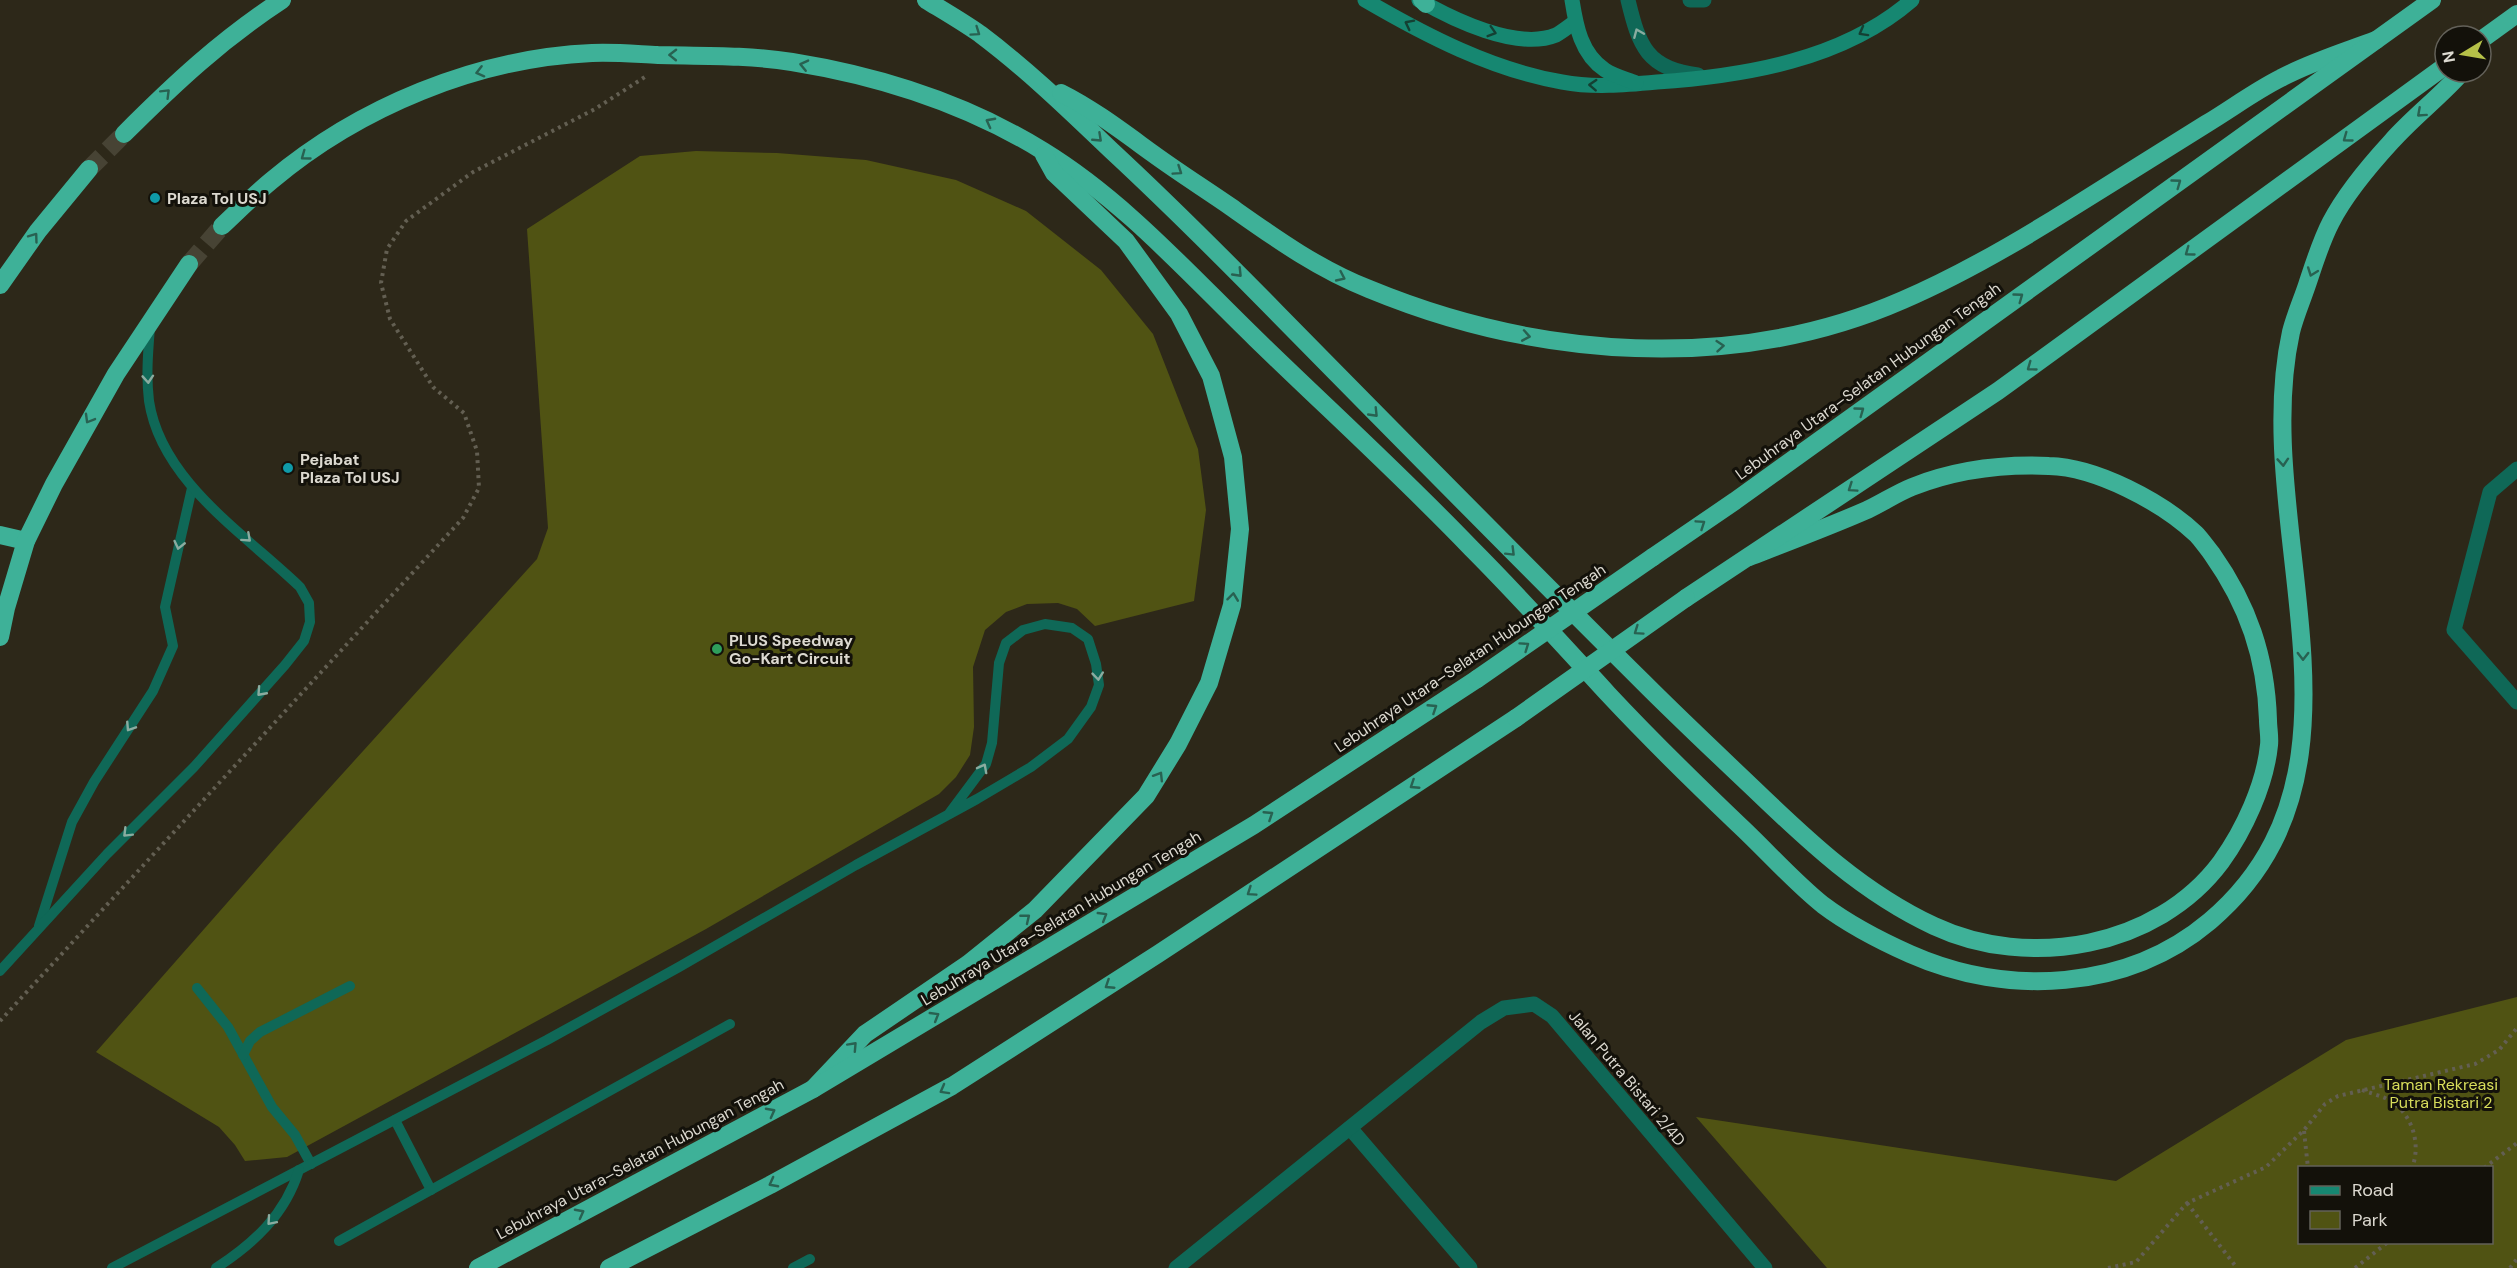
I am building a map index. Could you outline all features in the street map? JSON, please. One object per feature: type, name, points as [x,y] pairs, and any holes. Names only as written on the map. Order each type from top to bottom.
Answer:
[{"type":"highway","points":[[124,134],[179,80],[230,36],[282,0]]},
{"type":"highway","points":[[926,0],[978,32],[1040,83],[1189,223],[1488,529],[1666,705],[1813,846],[1859,883],[1937,927],[1971,940],[2012,948],[2081,944],[2127,933],[2161,916],[2194,892],[2220,862],[2238,833],[2258,792],[2269,746],[2267,694],[2255,635],[2232,583],[2198,536],[2149,500],[2106,478],[2060,466],[2013,465],[1952,475],[1911,488],[1869,509],[1749,557]]},
{"type":"highway","name":"Lebuhraya Utara–Selatan Hubungan Tengah","points":[[478,1268],[813,1089],[1254,825],[1477,679],[1735,501],[2432,0]]},
{"type":"highway","points":[[2493,31],[2511,18]]},
{"type":"highway","points":[[2493,38],[2511,18]]},
{"type":"highway","points":[[1040,83],[1073,99],[1320,267],[1367,289],[1470,325],[1523,335],[1629,348],[1686,348],[1766,342],[1834,324],[1900,302],[1957,274],[2064,213],[2278,79],[2320,60],[2376,40]]},
{"type":"highway","points":[[222,226],[273,179],[329,138],[390,105],[454,79],[521,62],[590,53],[731,56],[803,64],[916,92],[975,115],[1041,150],[1076,173],[1160,245],[1469,545],[1663,753],[1824,905],[1910,954],[1954,970],[2023,981],[2070,980],[2114,972],[2159,955],[2206,924],[2242,889],[2267,855],[2288,810],[2299,766],[2303,715],[2304,647],[2287,521],[2282,455],[2282,399],[2292,329],[2330,224],[2360,177],[2397,134],[2452,84]]},
{"type":"highway","points":[[609,1268],[770,1185],[952,1086],[1158,954],[1516,718],[1686,598],[1998,391],[2433,75]]},
{"type":"highway","points":[[813,1089],[865,1034],[968,964],[1035,910],[1146,796],[1178,744],[1209,683],[1232,605],[1240,529],[1233,457],[1211,376],[1179,314],[1126,241],[1054,173],[1041,150]]},
{"type":"highway","points":[[0,285],[38,231],[89,170]]},
{"type":"highway","points":[[0,638],[6,608],[26,541],[84,428],[150,321],[189,264]]},
{"type":"highway","points":[[0,535],[26,541]]},
{"type":"street","points":[[1365,0],[1408,25],[1511,69],[1560,82],[1596,86],[1719,78],[1815,54],[1860,34],[1912,0]]},
{"type":"street","points":[[1572,0],[1575,22],[1582,45],[1605,70],[1638,84]]},
{"type":"street","points":[[1628,0],[1635,31],[1650,57],[1676,73],[1719,78]]},
{"type":"street","points":[[1690,0],[1704,0]]},
{"type":"street","points":[[1422,1],[1474,27],[1515,38],[1534,39],[1555,35],[1575,22]]},
{"type":"street","points":[[2517,469],[2490,492],[2454,630],[2517,702]]},
{"type":"street","name":"Jalan Putra Bistari 2/4D","points":[[1176,1268],[1481,1022],[1504,1008],[1534,1004],[1552,1016],[1765,1268]]},
{"type":"street","points":[[1350,1128],[1470,1268]]},
{"type":"lane","points":[[0,971],[107,854],[194,767],[304,641],[310,622],[309,603],[300,587],[192,488],[169,456],[157,431],[150,402],[147,366],[150,321]]},
{"type":"lane","points":[[38,930],[72,822],[94,782],[153,692],[172,645],[165,607],[192,488]]},
{"type":"lane","points":[[112,1268],[618,1001],[948,815],[1031,767],[1068,739],[1091,707],[1099,685],[1096,664],[1088,639],[1072,628],[1045,624],[1023,630],[1006,643],[999,663],[992,743],[986,764],[948,815]]},
{"type":"lane","points":[[243,1055],[250,1041],[260,1032],[350,986]]},
{"type":"lane","points":[[197,988],[215,1008],[272,1107],[295,1136],[311,1164]]},
{"type":"lane","points":[[339,1241],[730,1024]]},
{"type":"lane","points":[[395,1120],[431,1190]]},
{"type":"lane","points":[[216,1268],[237,1254],[262,1232],[282,1209],[293,1189],[298,1170]]},
{"type":"lane","points":[[793,1268],[810,1259]]},
{"type":"path","points":[[0,1021],[463,518],[479,488],[477,451],[464,413],[433,387],[390,319],[381,283],[387,249],[406,221],[473,172],[595,109],[651,73]]},
{"type":"path","points":[[2108,1268],[2136,1262],[2187,1203],[2266,1167],[2304,1130],[2325,1104],[2338,1096],[2475,1064],[2499,1050],[2517,1028]]},
{"type":"path","points":[[2361,1090],[2387,1099],[2405,1114],[2416,1134],[2415,1160],[2412,1166]]},
{"type":"path","points":[[2304,1130],[2308,1166]]},
{"type":"path","points":[[2485,1166],[2517,1143]]},
{"type":"path","points":[[2187,1203],[2237,1268]]},
{"type":"path","points":[[2355,1268],[2385,1244]]},
{"type":"path","points":[[2510,1268],[2517,1259]]},
{"type":"green space","name":"PLUS Speedway Go-Kart Circuit","points":[[696,151],[777,153],[866,160],[956,180],[1026,211],[1101,270],[1153,334],[1198,449],[1206,510],[1194,601],[1095,626],[1077,609],[1058,603],[1027,604],[1006,612],[985,630],[973,667],[974,727],[970,755],[956,777],[939,794],[706,929],[287,1157],[245,1161],[219,1127],[96,1052],[277,846],[537,559],[548,528],[527,229],[640,156]]},
{"type":"green space","name":"Taman Rekreasi Putra Bistari 2","points":[[2517,997],[2517,1268],[1827,1268],[1696,1117],[2116,1181],[2346,1040]]},
{"type":"tunnel","points":[[89,169],[124,134]]},
{"type":"tunnel","points":[[189,264],[222,226]]},
{"type":"place","name":"Plaza Tol USJ","points":[[155,198]]},
{"type":"place","name":"Pejabat Plaza Tol USJ","points":[[288,468]]},
{"type":"place","name":"PLUS Speedway Go-Kart Circuit","points":[[717,649]]}]
